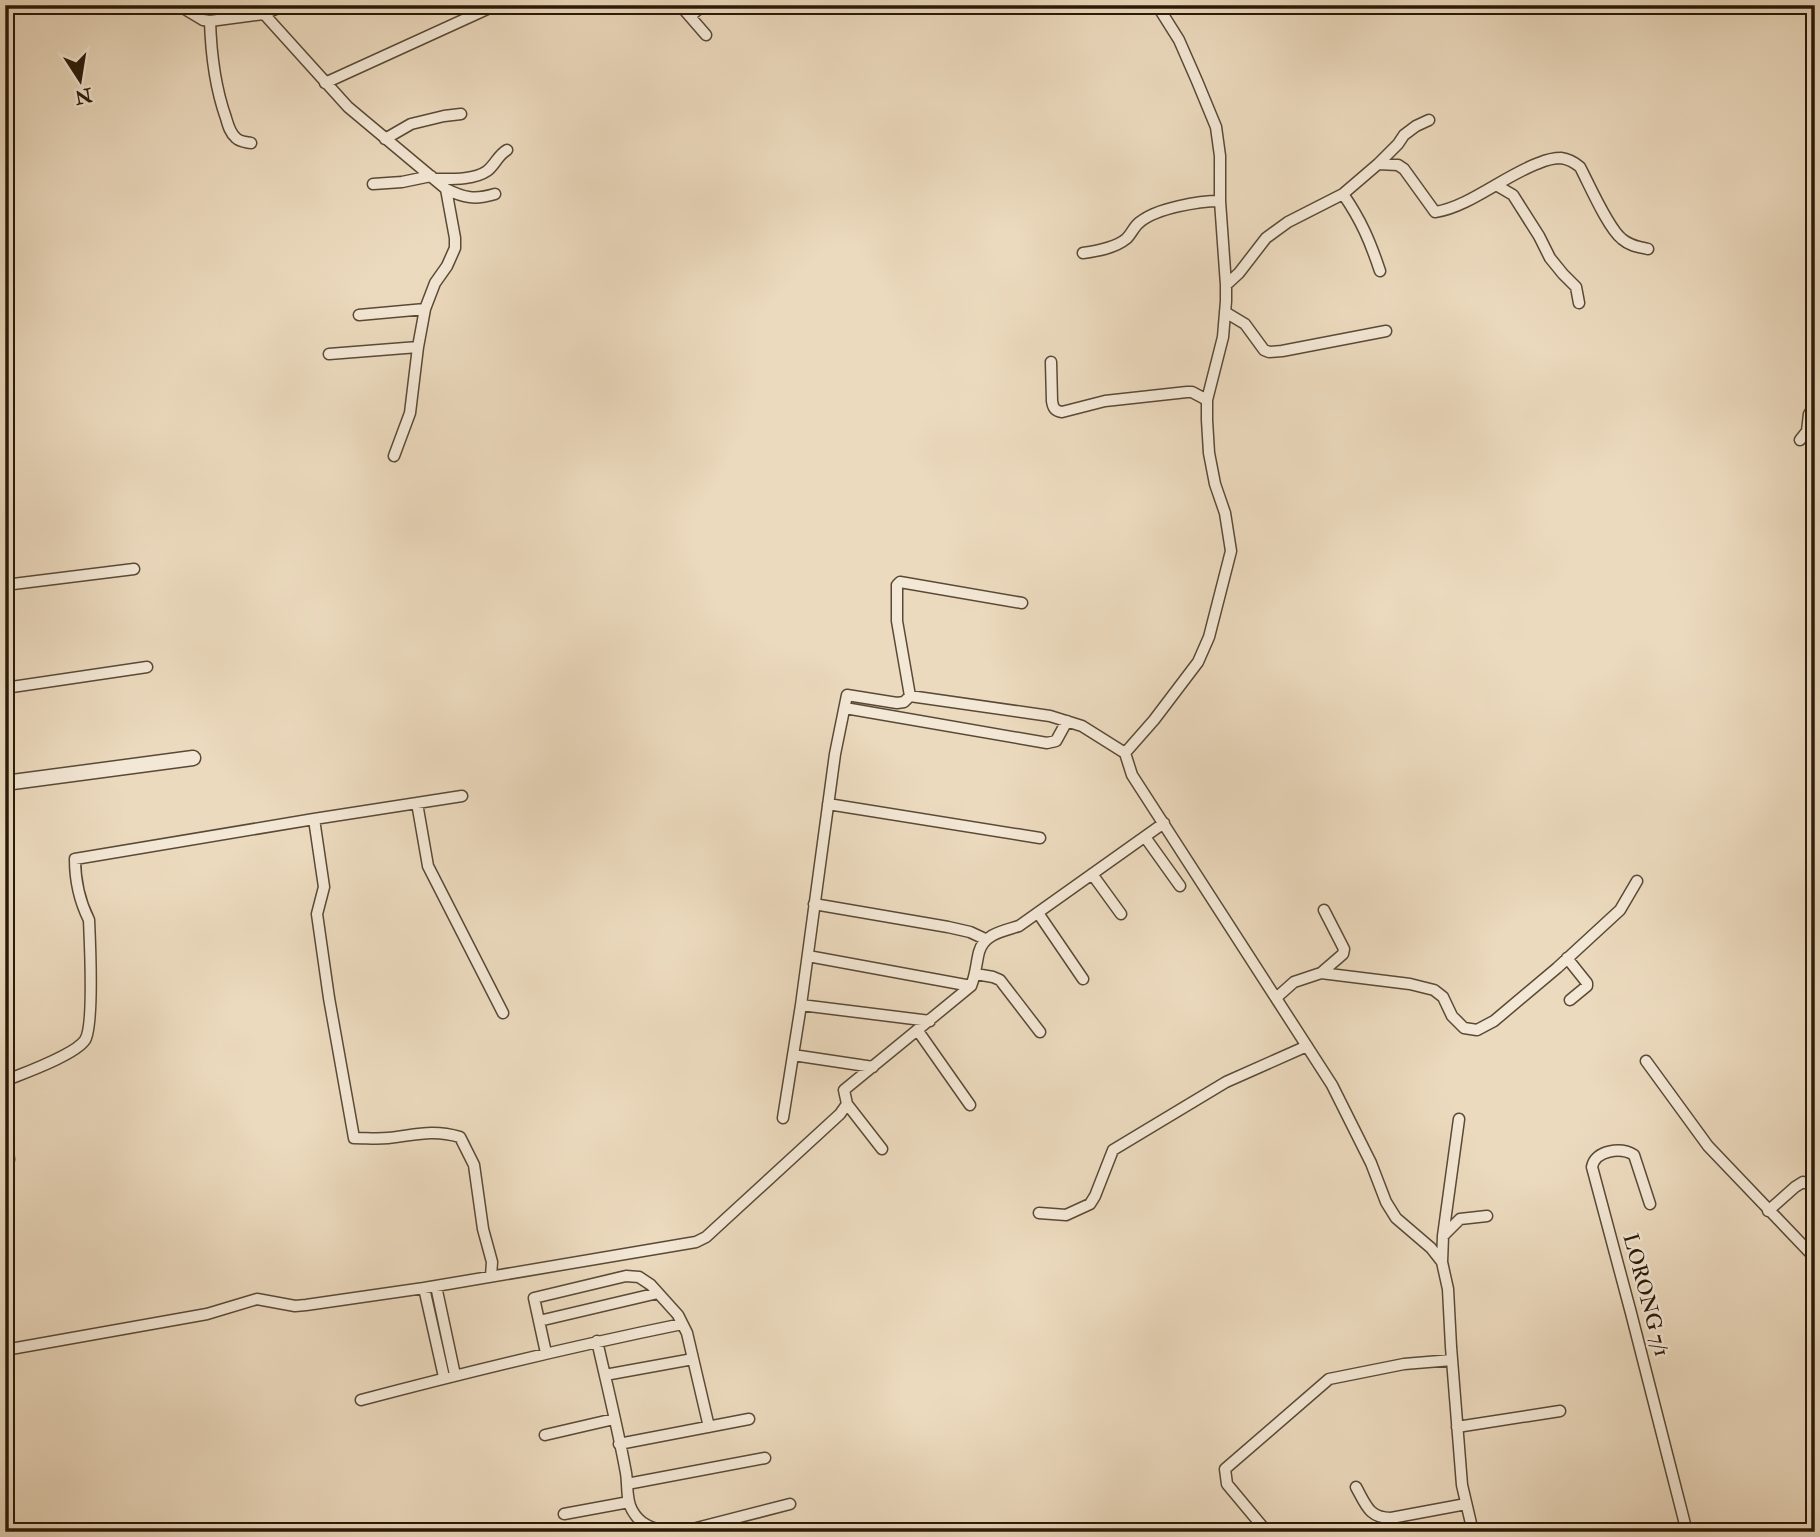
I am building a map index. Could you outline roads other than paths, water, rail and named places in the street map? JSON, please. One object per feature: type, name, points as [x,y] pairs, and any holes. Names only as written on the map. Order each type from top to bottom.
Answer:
[{"type":"street","points":[[178,5],[203,20],[210,21],[264,14],[285,5]]},
{"type":"street","points":[[325,83],[496,5]]},
{"type":"street","points":[[680,5],[706,35]]},
{"type":"street","points":[[690,16],[704,5]]},
{"type":"street","points":[[1125,752],[1154,720],[1198,662],[1209,638],[1231,551],[1225,513],[1215,484],[1209,453],[1207,400],[1223,337],[1225,312],[1220,156],[1216,127],[1179,40],[1157,5]]},
{"type":"street","points":[[264,14],[348,107],[446,189],[462,197],[495,194]]},
{"type":"street","points":[[210,21],[220,101],[236,138],[251,143]]},
{"type":"street","points":[[386,139],[411,124],[461,114]]},
{"type":"street","points":[[1226,285],[1239,273],[1266,238],[1288,222],[1343,194],[1378,164],[1404,135],[1429,120]]},
{"type":"street","points":[[373,184],[481,174],[489,170],[507,150]]},
{"type":"street","points":[[1378,164],[1398,165],[1404,169],[1435,212],[1453,208],[1521,169],[1546,160],[1559,158],[1572,161],[1580,167],[1614,230],[1623,240],[1648,249]]},
{"type":"street","points":[[1496,185],[1513,195],[1550,258],[1576,286],[1580,303]]},
{"type":"street","points":[[394,456],[410,413],[425,309],[455,248],[456,238],[446,189]]},
{"type":"street","points":[[1343,194],[1368,236],[1380,271]]},
{"type":"street","points":[[1083,254],[1125,240],[1139,222],[1151,215],[1205,201],[1220,201]]},
{"type":"street","points":[[359,316],[425,309]]},
{"type":"street","points":[[1225,312],[1245,324],[1264,350],[1269,352],[1386,331]]},
{"type":"street","points":[[329,354],[418,347]]},
{"type":"street","points":[[1051,362],[1052,401],[1058,412],[1105,401],[1187,391],[1207,400]]},
{"type":"street","points":[[1800,440],[1807,431],[1809,414],[1815,405]]},
{"type":"street","points":[[5,585],[134,569]]},
{"type":"street","points":[[910,696],[897,621],[897,585],[900,582],[1022,603]]},
{"type":"street","points":[[5,688],[147,667]]},
{"type":"street","points":[[783,1118],[835,754],[847,695],[897,703],[904,702],[910,696]]},
{"type":"street","points":[[910,696],[1050,716],[1082,726],[1125,752],[1132,775],[1334,1088],[1371,1163],[1386,1202],[1396,1217],[1431,1248],[1442,1262]]},
{"type":"street","points":[[845,708],[1047,743],[1056,741],[1067,721]]},
{"type":"street","points":[[5,783],[193,758]]},
{"type":"street","points":[[5,1106],[7,1080],[66,1055],[85,1040],[90,1018],[89,920],[75,881],[75,859],[462,796]]},
{"type":"street","points":[[417,803],[428,866],[503,1013]]},
{"type":"street","points":[[828,804],[1040,838]]},
{"type":"street","points":[[314,819],[324,887],[317,914],[329,998],[355,1138],[444,1132],[460,1137],[474,1165],[483,1229],[492,1262],[491,1276]]},
{"type":"street","points":[[882,1149],[847,1104],[844,1090],[971,986],[976,974],[979,951],[985,939],[1020,926],[1164,823]]},
{"type":"street","points":[[1145,836],[1180,886]]},
{"type":"street","points":[[1092,874],[1121,914]]},
{"type":"street","points":[[1321,973],[1410,984],[1434,990],[1443,997],[1452,1016],[1464,1028],[1477,1030],[1494,1021],[1620,910],[1637,881]]},
{"type":"street","points":[[814,904],[948,927],[985,939]]},
{"type":"street","points":[[1276,998],[1294,982],[1321,973],[1343,954],[1344,949],[1324,910]]},
{"type":"street","points":[[1038,913],[1083,979]]},
{"type":"street","points":[[808,956],[971,986]]},
{"type":"street","points":[[1567,958],[1587,983],[1587,986],[1570,1000]]},
{"type":"street","points":[[976,974],[1000,980],[1040,1032]]},
{"type":"street","points":[[801,1005],[930,1021]]},
{"type":"street","points":[[918,1031],[970,1105]]},
{"type":"street","points":[[1039,1213],[1066,1215],[1090,1204],[1113,1150],[1226,1082],[1307,1046]]},
{"type":"street","points":[[793,1055],[873,1067]]},
{"type":"street","points":[[1646,1061],[1695,1130],[1768,1211],[1815,1258]]},
{"type":"street","points":[[5,1350],[207,1314],[257,1299],[295,1306],[306,1305],[696,1242],[706,1237],[840,1114],[847,1104]]},
{"type":"street","points":[[1458,1119],[1442,1262],[1448,1289],[1462,1485],[1473,1532]]},
{"type":"street","points":[[5,1138],[9,1159],[5,1180]]},
{"type":"street","name":"LORONG 7/1","points":[[1650,1204],[1634,1155],[1626,1150],[1602,1154],[1593,1161],[1592,1167],[1687,1532]]},
{"type":"street","points":[[1768,1211],[1803,1182],[1815,1188]]},
{"type":"street","points":[[1443,1236],[1460,1219],[1487,1216]]},
{"type":"street","points":[[546,1353],[534,1297],[626,1276],[639,1277],[651,1285],[678,1315],[687,1333],[709,1427]]},
{"type":"street","points":[[436,1286],[449,1376]]},
{"type":"street","points":[[424,1288],[449,1376]]},
{"type":"street","points":[[539,1321],[658,1293]]},
{"type":"street","points":[[361,1399],[597,1341],[682,1324]]},
{"type":"street","points":[[597,1341],[629,1502],[638,1520],[650,1528],[667,1532]]},
{"type":"street","points":[[605,1375],[693,1359]]},
{"type":"street","points":[[1267,1532],[1227,1484],[1225,1469],[1329,1379],[1404,1364],[1452,1360]]},
{"type":"street","points":[[1457,1427],[1560,1411]]},
{"type":"street","points":[[545,1435],[614,1419]]},
{"type":"street","points":[[619,1444],[749,1419]]},
{"type":"street","points":[[627,1484],[765,1458]]},
{"type":"street","points":[[1356,1487],[1371,1513],[1381,1518],[1465,1504]]},
{"type":"street","points":[[564,1514],[629,1502]]},
{"type":"street","points":[[681,1532],[790,1504]]}]
